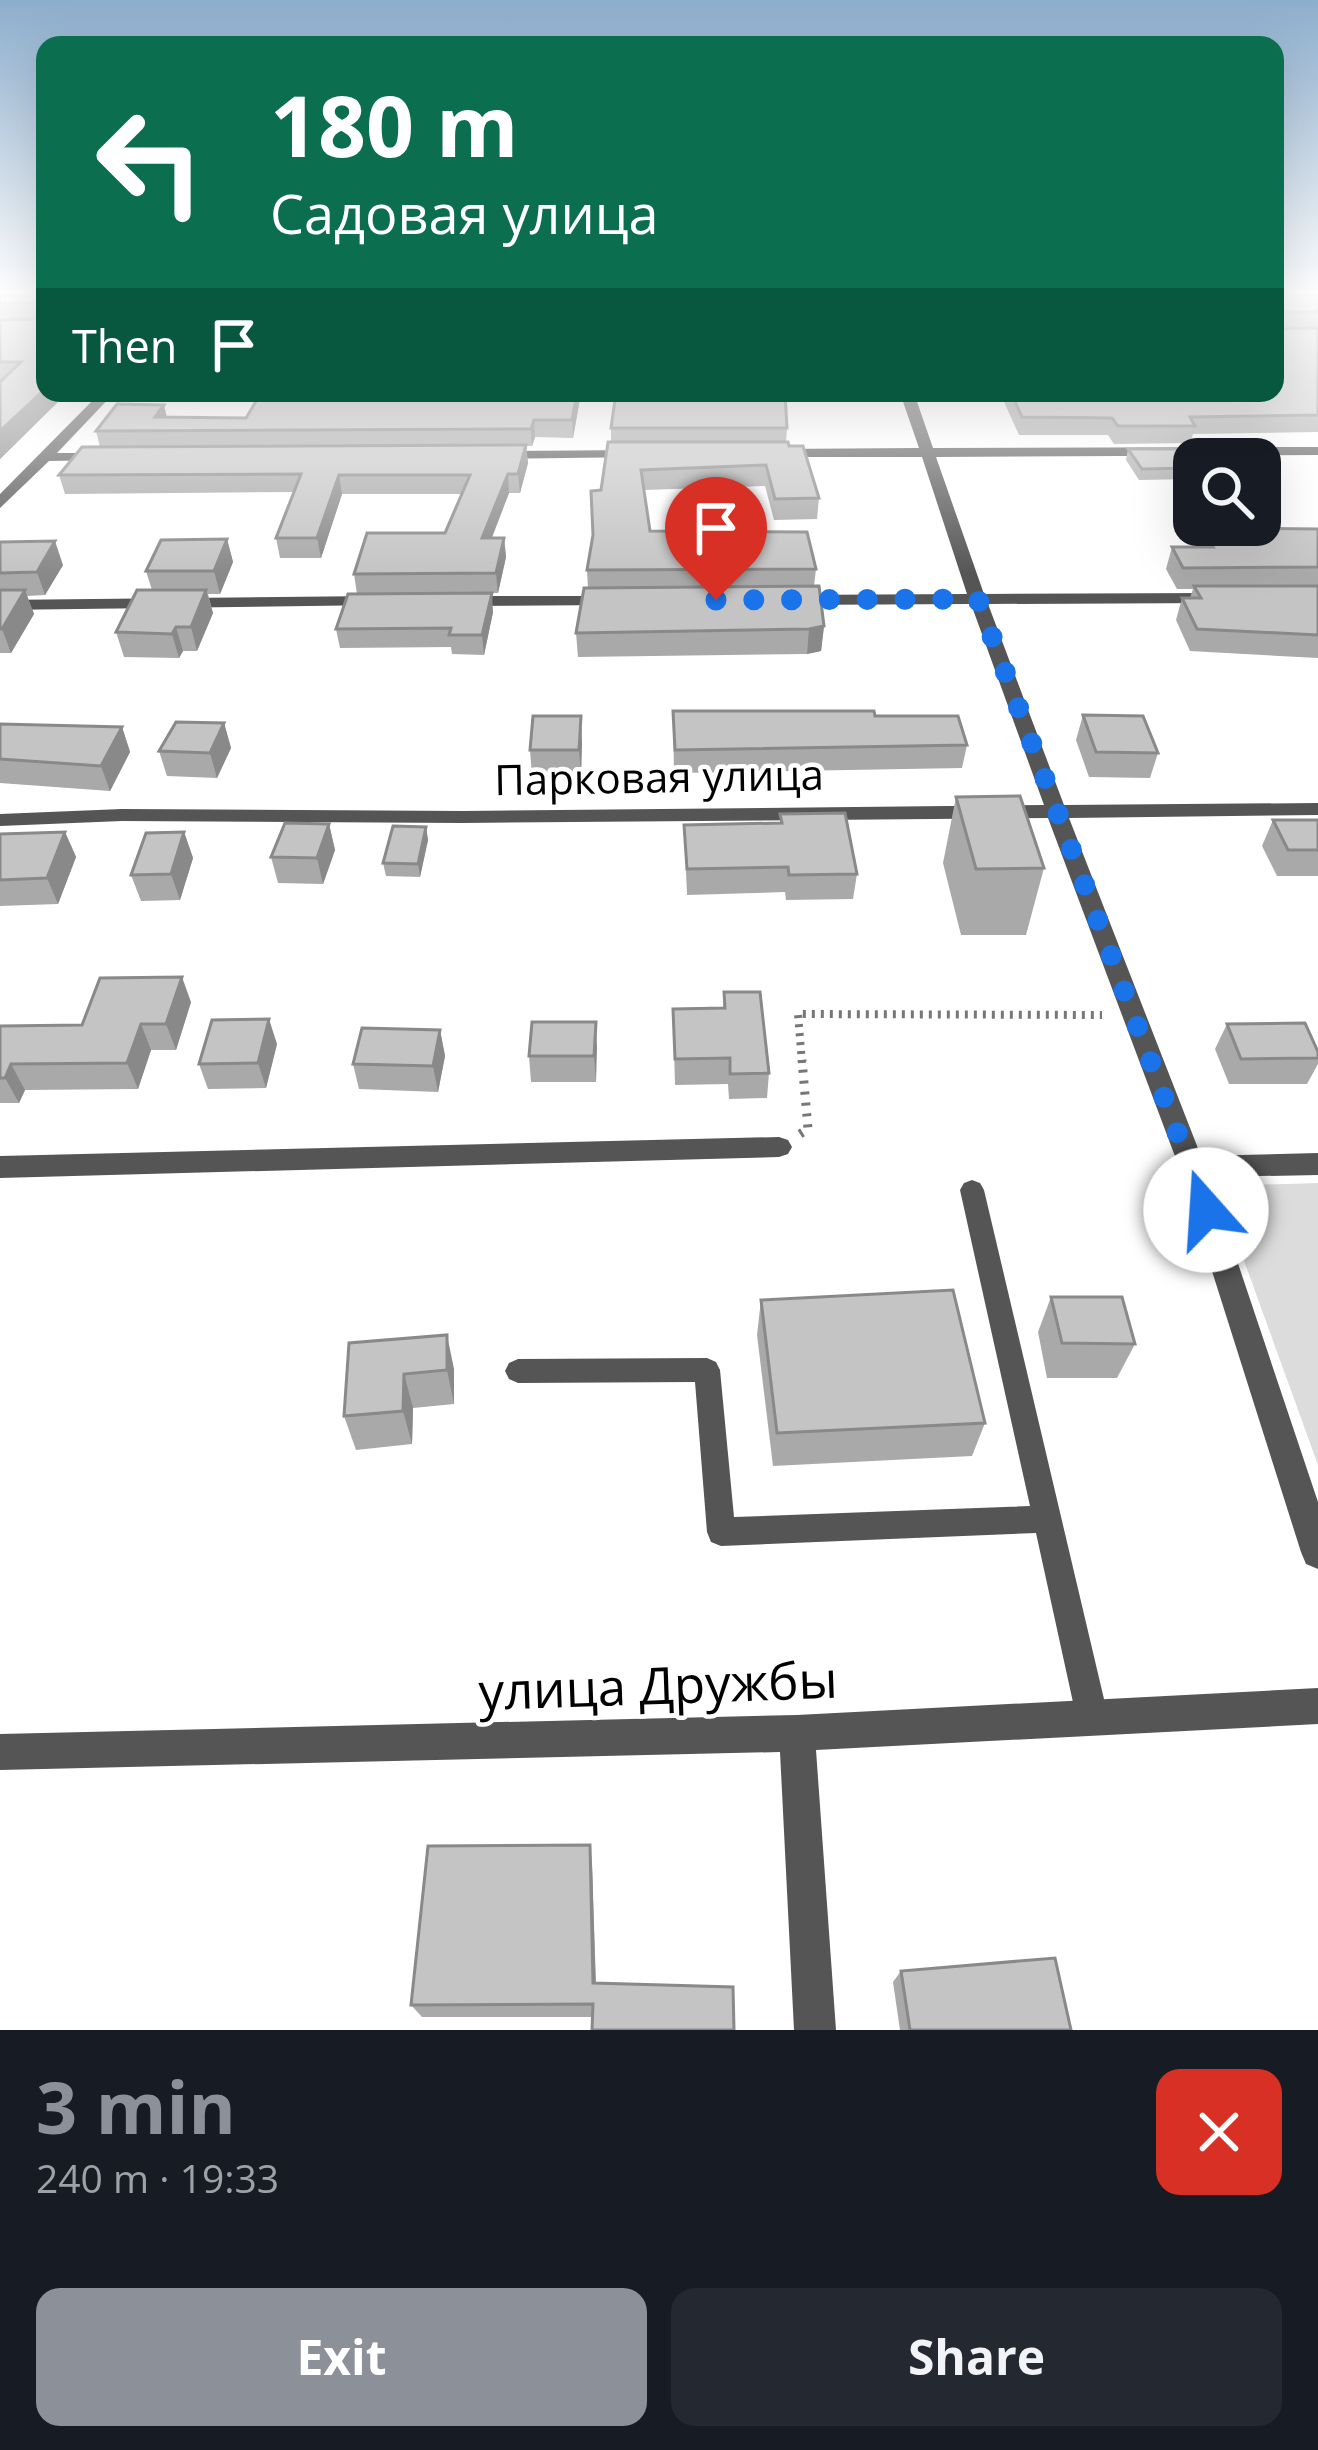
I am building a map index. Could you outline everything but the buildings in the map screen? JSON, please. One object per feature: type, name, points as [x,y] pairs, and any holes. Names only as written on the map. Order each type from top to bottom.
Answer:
[{"type":"street","points":[[0,503],[97,402]]},
{"type":"street","points":[[910,402],[978,599],[1192,1167],[1318,1552]]},
{"type":"street","points":[[760,453],[1318,451]]},
{"type":"street","points":[[474,455],[665,454]]},
{"type":"street","points":[[45,457],[117,457]]},
{"type":"street","points":[[764,600],[1227,598]]},
{"type":"street","points":[[0,605],[406,601]]},
{"type":"street","points":[[454,601],[621,601]]},
{"type":"street","name":"Парковая улица","points":[[0,820],[122,815],[1318,808]]},
{"type":"street","points":[[0,1167],[779,1148]]},
{"type":"street","points":[[1192,1167],[1318,1164]]},
{"type":"street","name":"улица Дружбы","points":[[0,1752],[797,1732],[1318,1706]]},
{"type":"street","points":[[797,1732],[815,2030]]},
{"type":"lane","points":[[972,1190],[1092,1716]]},
{"type":"lane","points":[[518,1371],[707,1370],[721,1532],[1046,1519]]},
{"type":"path","points":[[779,1148],[808,1129],[798,1014],[1133,1015]]},
{"type":"shaded area","points":[[1318,1183],[1318,1465],[1217,1186]]},
{"type":"route","points":[[716,600],[978,599],[1206,1210]]}]
